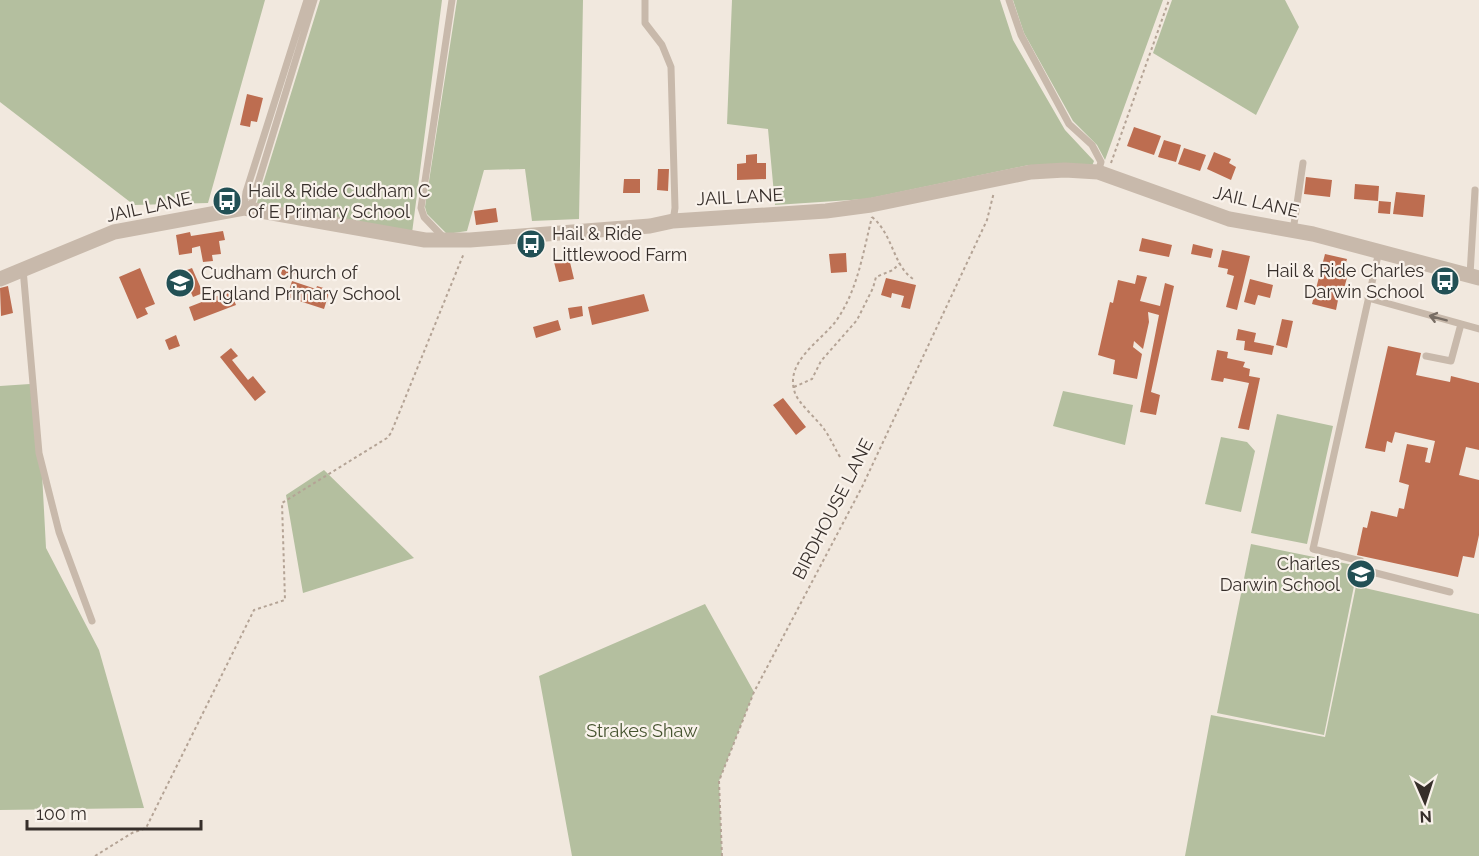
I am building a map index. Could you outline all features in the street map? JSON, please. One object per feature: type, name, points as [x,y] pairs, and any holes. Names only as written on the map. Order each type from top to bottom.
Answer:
[{"type":"street","name":"JAIL LANE","points":[[0,279],[114,232],[247,209],[425,240],[470,240],[650,226],[673,221],[872,211],[998,179],[1031,172],[1065,170],[1102,173],[1228,219],[1379,251],[1475,277]]},
{"type":"lane","points":[[247,209],[246,192],[307,0]]},
{"type":"lane","points":[[247,209],[314,0]]},
{"type":"lane","points":[[446,240],[424,217],[421,208],[452,0]]},
{"type":"lane","points":[[645,0],[645,23],[662,45],[671,67],[675,208],[673,221]]},
{"type":"lane","points":[[1009,0],[1021,35],[1069,124],[1092,145],[1101,162],[1102,173]]},
{"type":"lane","points":[[1293,231],[1303,164]]},
{"type":"lane","points":[[1475,190],[1475,277]]},
{"type":"lane","points":[[1379,251],[1313,549],[1361,561],[1368,571],[1450,592]]},
{"type":"lane","points":[[23,269],[39,453],[59,532],[92,621]]},
{"type":"lane","points":[[1368,298],[1479,329]]},
{"type":"lane","points":[[1426,356],[1451,361],[1461,324]]},
{"type":"path","points":[[1102,173],[1169,0]]},
{"type":"path","name":"BIRDHOUSE LANE","points":[[722,856],[719,781],[754,692],[862,487],[987,220],[998,179]]},
{"type":"path","points":[[872,211],[887,234],[908,276],[915,280]]},
{"type":"path","points":[[840,457],[824,429],[795,393],[793,372],[803,356],[835,322],[845,307],[861,268],[872,211]]},
{"type":"path","points":[[95,856],[132,833],[146,828],[254,610],[285,600],[282,503],[387,438],[391,433],[470,240]]},
{"type":"path","points":[[794,387],[812,379],[821,361],[857,320],[876,277],[893,270],[900,263]]},
{"type":"green space","points":[[0,0],[265,0],[208,203],[134,205],[0,102]]},
{"type":"green space","points":[[320,0],[442,0],[412,233],[256,206]]},
{"type":"green space","points":[[457,0],[583,0],[579,219],[532,221],[525,169],[484,170],[467,231],[447,234],[427,214],[425,207]]},
{"type":"green space","points":[[732,0],[1000,0],[1013,40],[1065,130],[1094,161],[1092,166],[1029,165],[866,199],[775,205],[768,129],[727,124]]},
{"type":"green space","points":[[1013,0],[1163,0],[1105,160],[1097,145],[1073,121],[1024,33]]},
{"type":"green space","points":[[1172,0],[1285,0],[1299,27],[1256,115],[1153,53]]},
{"type":"green space","points":[[30,384],[40,435],[46,548],[99,650],[144,808],[0,810],[0,386]]},
{"type":"green space","points":[[1063,391],[1133,405],[1125,445],[1053,426]]},
{"type":"green space","points":[[1277,414],[1333,426],[1307,544],[1251,533]]},
{"type":"green space","points":[[1221,437],[1247,442],[1255,451],[1241,512],[1205,504]]},
{"type":"green space","points":[[324,470],[414,558],[303,593],[286,495]]},
{"type":"green space","points":[[1251,544],[1358,566],[1324,735],[1217,713]]},
{"type":"green space","points":[[1356,586],[1479,614],[1479,856],[1185,856],[1211,715],[1325,737]]},
{"type":"green space","name":"Strakes Shaw","points":[[705,604],[754,692],[719,781],[722,856],[572,856],[539,676]]},
{"type":"building","points":[[247,94],[263,98],[257,122],[251,121],[250,127],[240,125]]},
{"type":"building","points":[[1134,127],[1161,136],[1154,155],[1127,146]]},
{"type":"building","points":[[1164,140],[1181,145],[1176,162],[1158,157]]},
{"type":"building","points":[[1184,148],[1206,155],[1200,171],[1178,164]]},
{"type":"building","points":[[1214,152],[1231,159],[1229,163],[1236,167],[1231,180],[1207,169]]},
{"type":"building","points":[[757,154],[757,163],[766,163],[766,179],[737,180],[737,164],[746,163],[746,155]]},
{"type":"building","points":[[658,169],[669,169],[668,191],[657,190]]},
{"type":"building","points":[[1306,177],[1332,180],[1330,197],[1304,194]]},
{"type":"building","points":[[624,179],[640,179],[640,193],[623,193]]},
{"type":"building","points":[[1355,184],[1379,186],[1378,201],[1354,199]]},
{"type":"building","points":[[1396,192],[1425,195],[1423,217],[1393,214]]},
{"type":"building","points":[[1379,201],[1391,202],[1390,214],[1378,213]]},
{"type":"building","points":[[496,208],[498,222],[476,225],[474,211]]},
{"type":"building","points":[[223,231],[225,240],[219,241],[221,254],[212,255],[213,261],[203,262],[200,246],[192,248],[192,253],[179,255],[176,235],[190,232],[191,236]]},
{"type":"building","points":[[1142,238],[1172,245],[1169,257],[1139,251]]},
{"type":"building","points":[[1193,244],[1213,249],[1211,258],[1191,254]]},
{"type":"building","points":[[1222,250],[1250,256],[1237,310],[1226,307],[1234,276],[1227,274],[1228,269],[1218,267]]},
{"type":"building","points":[[846,253],[847,272],[831,273],[829,254]]},
{"type":"building","points":[[1325,254],[1347,259],[1343,273],[1348,274],[1342,296],[1339,295],[1336,310],[1312,304]]},
{"type":"building","points":[[569,258],[574,279],[559,282],[554,262]]},
{"type":"building","points":[[284,265],[296,269],[292,280],[280,276]]},
{"type":"building","points":[[140,268],[155,304],[145,308],[148,314],[137,319],[119,277]]},
{"type":"building","points":[[192,268],[203,293],[193,297],[182,272]]},
{"type":"building","points":[[1137,275],[1147,277],[1140,301],[1160,306],[1165,283],[1174,286],[1151,392],[1160,395],[1156,415],[1140,412],[1159,315],[1148,312],[1149,322],[1143,349],[1134,341],[1133,347],[1142,354],[1137,379],[1113,374],[1115,360],[1098,355],[1110,302],[1113,303],[1118,280],[1135,284]]},
{"type":"building","points":[[886,278],[916,285],[910,309],[901,307],[904,296],[892,293],[891,298],[881,295]]},
{"type":"building","points":[[1250,279],[1273,285],[1270,298],[1258,295],[1255,305],[1244,302]]},
{"type":"building","points":[[292,281],[316,289],[317,286],[330,290],[324,309],[287,297]]},
{"type":"building","points":[[8,286],[13,313],[1,316],[0,288]]},
{"type":"building","points":[[230,291],[236,305],[194,321],[189,307]]},
{"type":"building","points":[[644,294],[649,311],[592,325],[588,307]]},
{"type":"building","points":[[582,306],[583,316],[570,319],[568,308]]},
{"type":"building","points":[[1282,319],[1293,321],[1287,348],[1276,345]]},
{"type":"building","points":[[558,320],[561,330],[536,338],[533,327]]},
{"type":"building","points":[[1238,329],[1256,333],[1254,342],[1274,346],[1272,355],[1244,350],[1245,341],[1236,340]]},
{"type":"building","points":[[176,335],[180,346],[169,350],[165,340]]},
{"type":"building","points":[[1388,346],[1421,353],[1416,375],[1450,382],[1451,376],[1479,383],[1479,450],[1466,447],[1459,475],[1479,480],[1479,535],[1474,558],[1463,556],[1458,577],[1357,555],[1363,527],[1367,528],[1371,511],[1397,517],[1399,508],[1404,509],[1409,485],[1399,482],[1407,444],[1428,448],[1425,462],[1430,463],[1435,441],[1395,432],[1392,443],[1387,441],[1385,452],[1365,448]]},
{"type":"building","points":[[231,348],[238,356],[232,360],[248,380],[253,376],[266,392],[255,401],[220,357]]},
{"type":"building","points":[[1217,350],[1228,352],[1227,358],[1245,362],[1243,367],[1250,369],[1249,376],[1260,378],[1249,430],[1238,428],[1249,383],[1224,378],[1223,382],[1211,380]]},
{"type":"building","points":[[783,398],[806,427],[796,435],[773,405]]},
{"type":"place","name":"Hail & Ride Cudham C of E Primary School","points":[[227,201]]},
{"type":"place","name":"Hail & Ride Littlewood Farm","points":[[531,244]]},
{"type":"place","name":"Hail & Ride Charles Darwin School","points":[[1445,281]]},
{"type":"place","name":"Cudham Church of England Primary School","points":[[180,283]]},
{"type":"place","name":"Charles Darwin School","points":[[1361,574]]}]
